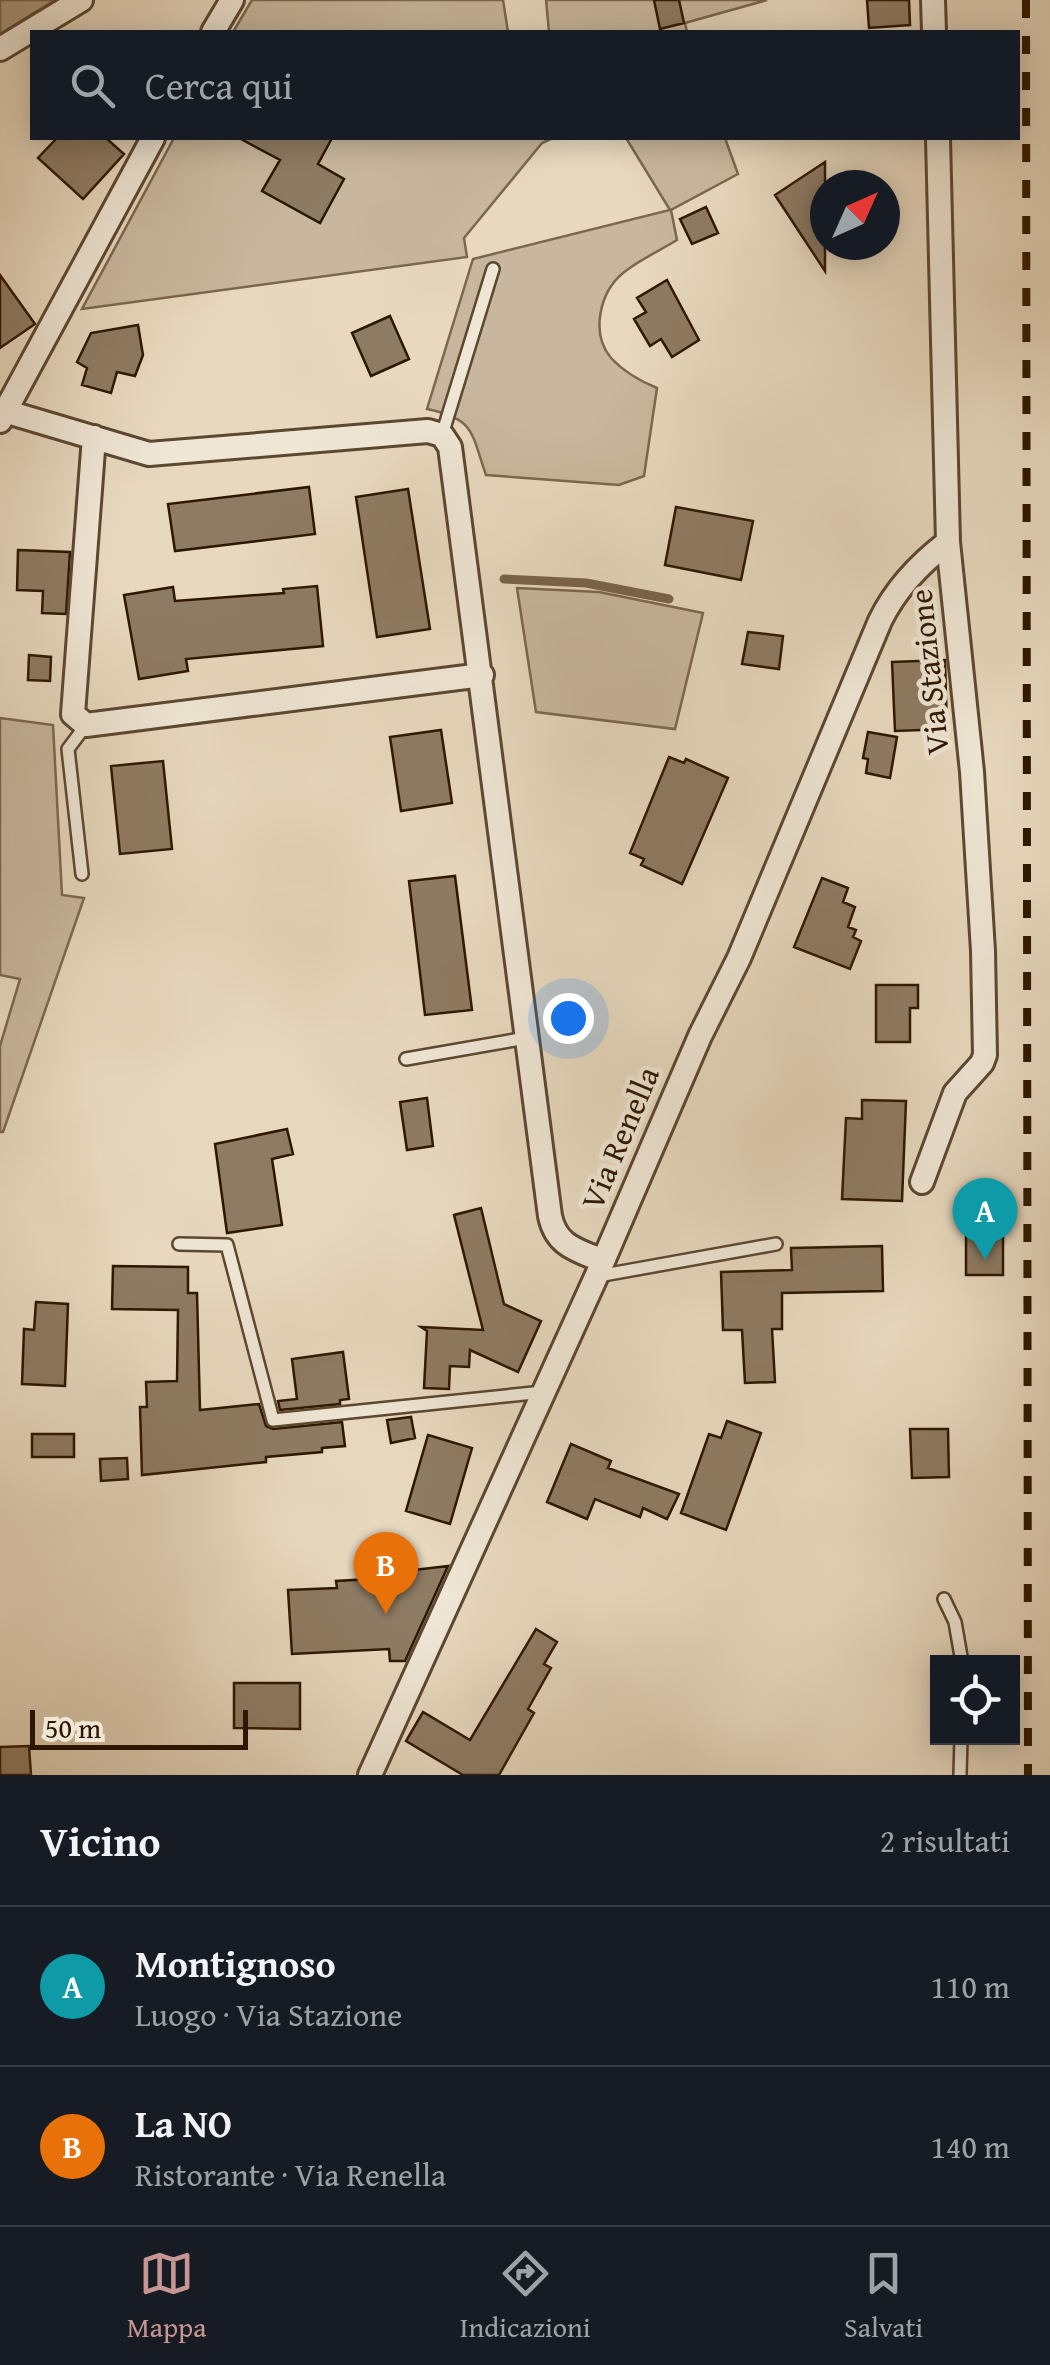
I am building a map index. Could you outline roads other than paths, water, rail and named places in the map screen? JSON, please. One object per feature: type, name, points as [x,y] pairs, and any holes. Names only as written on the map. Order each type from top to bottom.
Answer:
[{"type":"street","points":[[31,30],[81,0]]},
{"type":"street","points":[[214,30],[232,0]]},
{"type":"street","points":[[933,0],[934,30]]},
{"type":"street","points":[[0,49],[30,31]]},
{"type":"street","points":[[152,140],[2,416],[149,454],[428,431],[442,435],[450,448],[482,675],[553,1230],[561,1243],[599,1269]]},
{"type":"street","name":"Via Stazione","points":[[922,1182],[955,1093],[982,1064],[985,1055],[984,951],[973,792],[948,542],[938,140]]},
{"type":"street","points":[[94,437],[73,714],[86,725],[482,675]]},
{"type":"street","name":"Via Renella","points":[[370,1775],[700,1036],[739,958],[880,621],[892,596],[948,542]]},
{"type":"lane","points":[[442,435],[493,268]]},
{"type":"lane","points":[[82,874],[68,749],[86,725]]},
{"type":"lane","points":[[406,1060],[526,1038]]},
{"type":"lane","points":[[179,1244],[227,1245],[274,1420],[543,1392]]},
{"type":"lane","points":[[599,1269],[776,1244]]},
{"type":"lane","points":[[944,1599],[956,1622],[961,1655]]},
{"type":"lane","points":[[960,1775],[962,1745]]},
{"type":"waterway","points":[[504,579],[586,583],[669,599]]},
{"type":"railway","points":[[1026,0],[1028,1775]]},
{"type":"place","name":"Montignoso","points":[[985,1260]]},
{"type":"place","name":"La NO","points":[[386,1614]]}]
